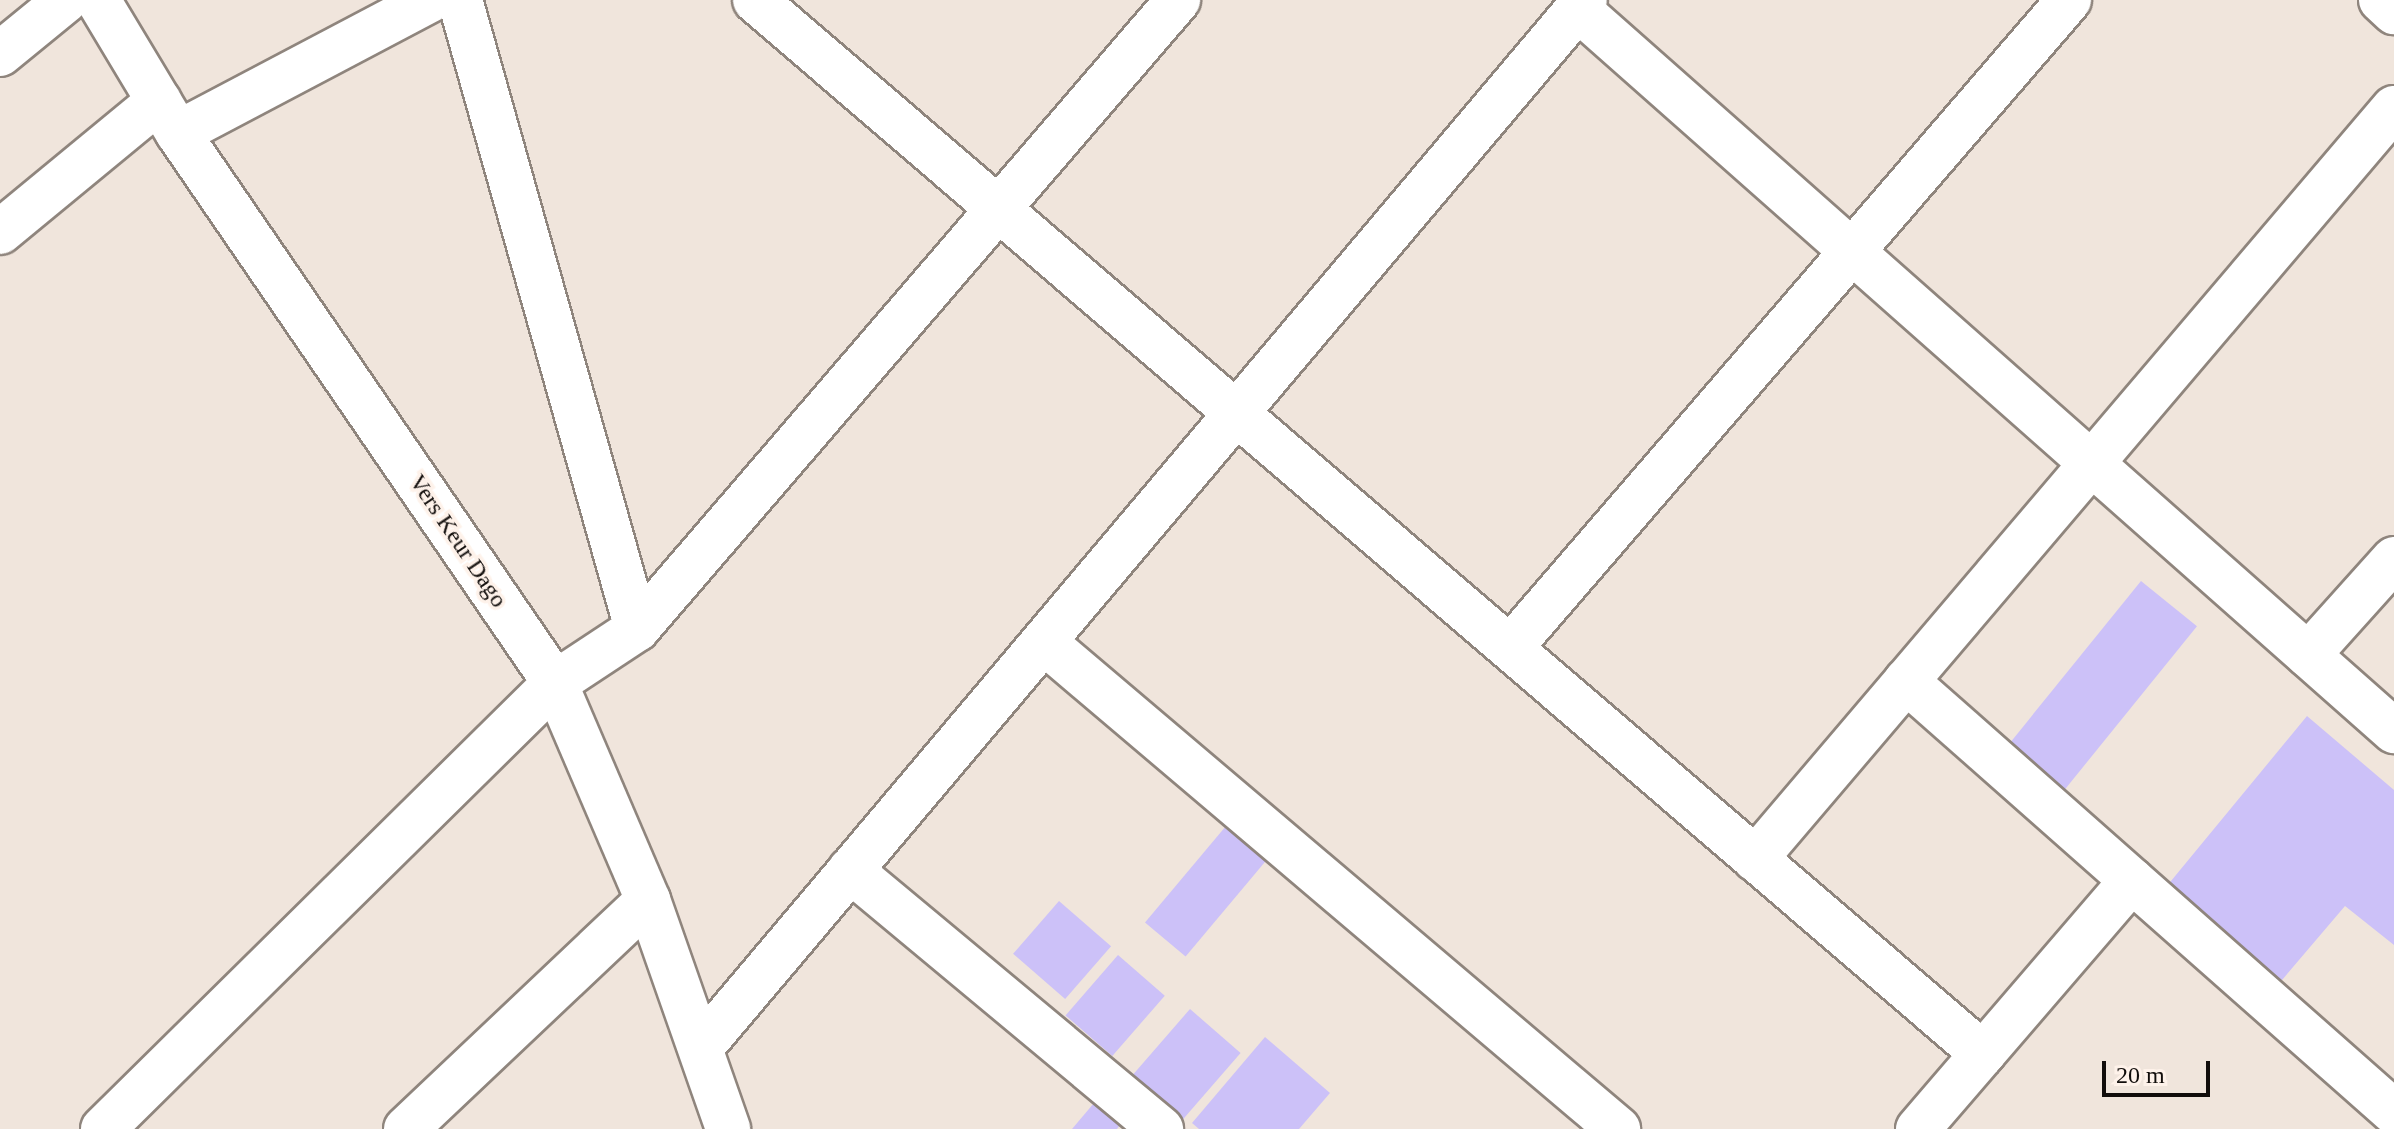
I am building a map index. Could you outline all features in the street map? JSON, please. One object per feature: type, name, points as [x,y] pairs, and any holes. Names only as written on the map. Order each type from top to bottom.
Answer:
[{"type":"street","points":[[0,54],[66,0]]},
{"type":"street","name":"Vers Keur Dago","points":[[98,0],[168,117],[555,683],[648,900],[703,1045],[728,1129]]},
{"type":"street","points":[[0,232],[168,117],[430,0]]},
{"type":"street","points":[[460,0],[637,629]]},
{"type":"street","points":[[1510,648],[2069,0]]},
{"type":"street","points":[[2381,0],[2394,12]]},
{"type":"street","points":[[703,1045],[1582,4],[1853,251],[2394,731]]},
{"type":"street","points":[[103,1129],[555,683],[637,629],[998,209],[1165,5]]},
{"type":"street","points":[[774,6],[998,209],[1983,1054]]},
{"type":"street","points":[[1755,859],[2394,108]]},
{"type":"street","points":[[2308,655],[2394,559]]},
{"type":"street","points":[[1044,642],[1618,1129]]},
{"type":"street","points":[[1906,681],[2394,1112]]},
{"type":"street","points":[[850,870],[1143,1123]]},
{"type":"street","points":[[1918,1129],[2132,880]]},
{"type":"street","points":[[406,1129],[648,900]]},
{"type":"building","points":[[2141,581],[2197,626],[2055,802],[1999,757]]},
{"type":"building","points":[[2307,716],[2394,790],[2394,945],[2345,906],[2271,993],[2157,898]]},
{"type":"building","points":[[1226,826],[1267,860],[1186,957],[1145,923]]},
{"type":"building","points":[[1059,901],[1111,946],[1065,999],[1013,954]]},
{"type":"building","points":[[1118,955],[1165,996],[1112,1056],[1066,1015]]},
{"type":"building","points":[[1190,1009],[1241,1053],[1181,1122],[1130,1078]]},
{"type":"building","points":[[1265,1037],[1330,1093],[1299,1129],[1199,1129],[1192,1123]]},
{"type":"building","points":[[1094,1103],[1120,1125],[1117,1129],[1072,1129]]}]
